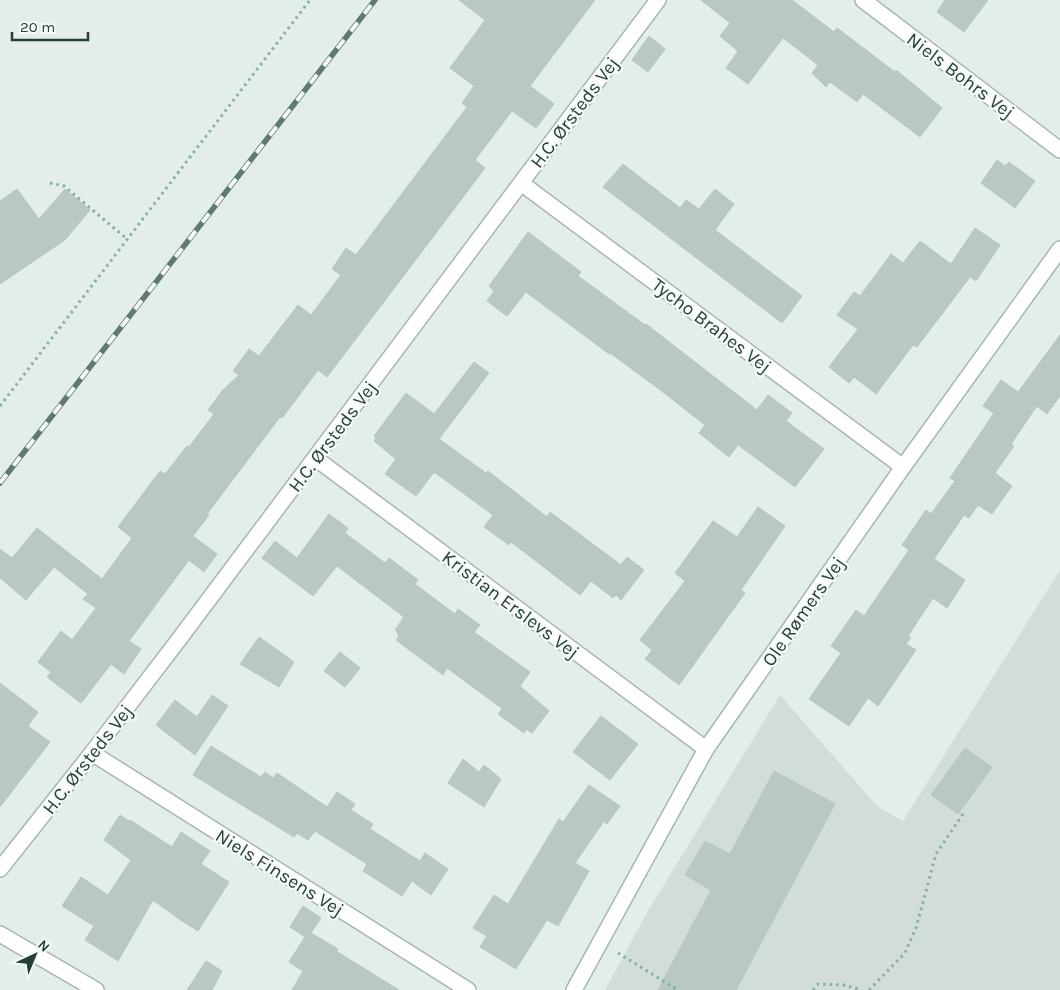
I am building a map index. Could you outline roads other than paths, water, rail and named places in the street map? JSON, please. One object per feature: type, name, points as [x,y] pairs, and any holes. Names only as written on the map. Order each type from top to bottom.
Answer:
[{"type":"street","name":"H.C. Ørsteds Vej","points":[[0,869],[92,753],[658,0]]},
{"type":"street","name":"Niels Bohrs Vej","points":[[863,0],[1060,150]]},
{"type":"street","name":"Tycho Brahes Vej","points":[[521,184],[904,467]]},
{"type":"street","name":"Ole Rømers Vej","points":[[574,990],[706,750],[904,467],[1060,249]]},
{"type":"street","name":"Kristian Erslevs Vej","points":[[315,458],[706,750]]},
{"type":"street","name":"Niels Finsens Vej","points":[[92,753],[468,990]]},
{"type":"street","points":[[0,934],[96,990]]},
{"type":"railway","points":[[0,483],[375,0]]}]
